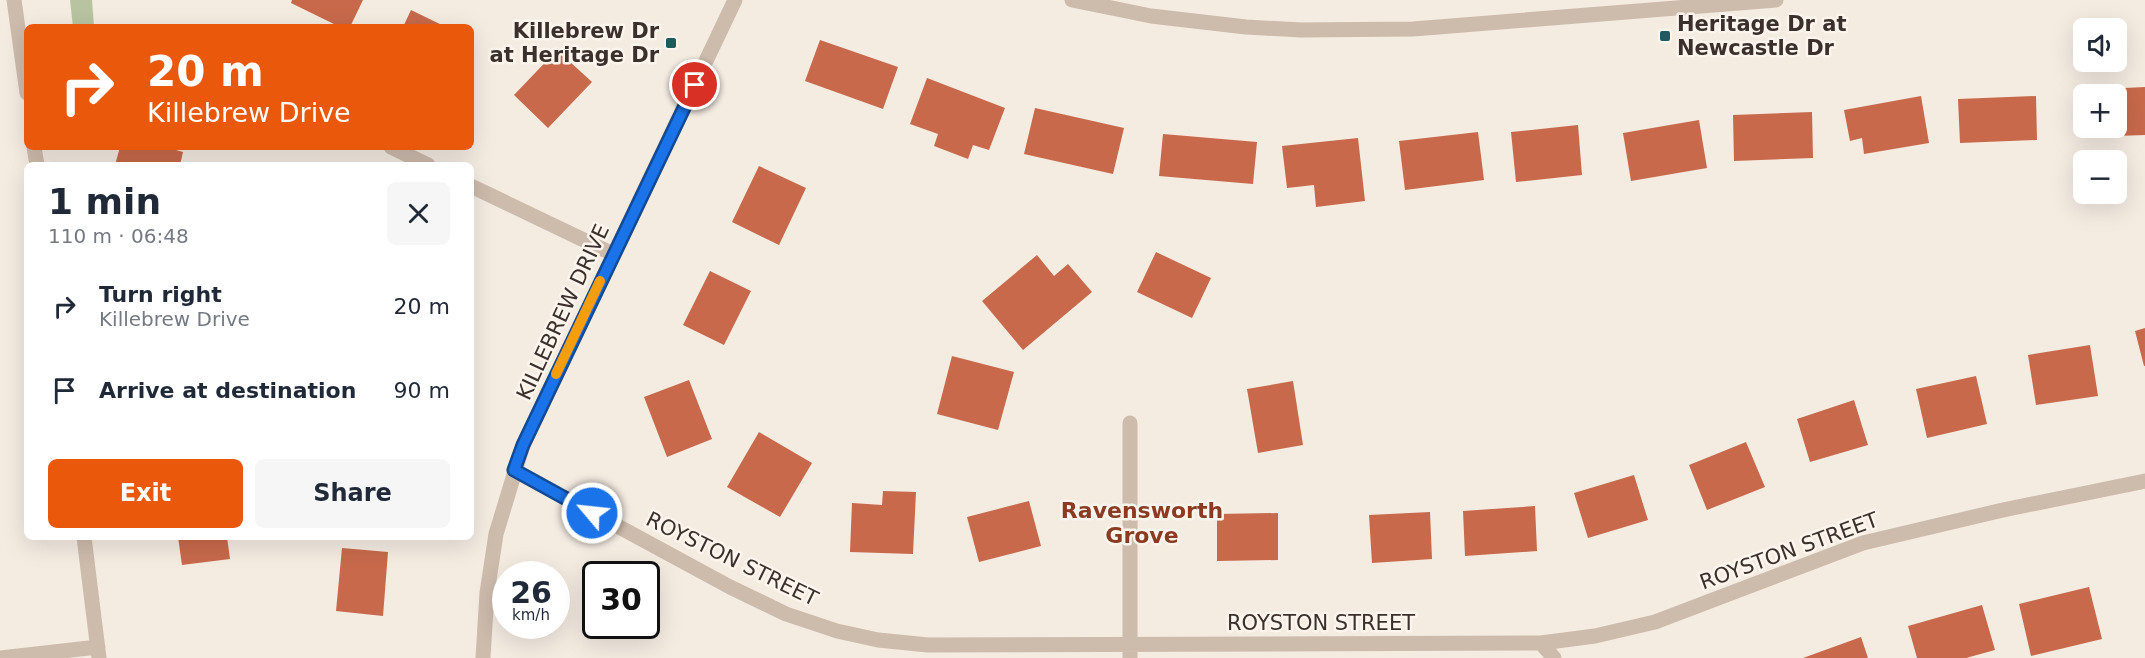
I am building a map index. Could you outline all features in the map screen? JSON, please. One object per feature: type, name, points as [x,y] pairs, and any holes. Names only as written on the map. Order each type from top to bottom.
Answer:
[{"type":"street","points":[[14,0],[24,72]]},
{"type":"street","name":"KILLEBREW DRIVE","points":[[483,658],[487,593],[496,534],[523,445],[735,0]]},
{"type":"street","points":[[1072,0],[1151,16],[1246,27],[1301,30],[1413,29],[1659,5],[1776,0]]},
{"type":"street","points":[[396,150],[422,162]]},
{"type":"street","points":[[474,187],[613,254]]},
{"type":"street","points":[[1130,423],[1130,652]]},
{"type":"street","name":"ROYSTON STREET","points":[[514,470],[730,587],[786,614],[837,631],[878,640],[928,645],[1130,652],[1541,643],[1595,636],[1655,622],[1863,543],[2002,510],[2145,481]]},
{"type":"street","points":[[0,658],[98,653],[84,540]]},
{"type":"street","points":[[1541,643],[1554,658]]},
{"type":"green space","points":[[70,0],[92,0],[94,24],[73,24]]},
{"type":"building","points":[[292,0],[363,0],[351,24],[334,24],[291,3]]},
{"type":"building","points":[[411,10],[440,24],[404,24]]},
{"type":"building","points":[[820,40],[898,67],[883,109],[805,81]]},
{"type":"building","points":[[557,50],[592,82],[548,128],[514,95]]},
{"type":"building","points":[[927,78],[1005,108],[989,150],[973,145],[968,159],[934,146],[938,134],[910,124]]},
{"type":"building","points":[[2145,87],[2145,135],[2127,136],[2127,88]]},
{"type":"building","points":[[1921,96],[1929,143],[1864,154],[1862,138],[1850,141],[1844,110]]},
{"type":"building","points":[[2036,96],[2037,140],[1960,143],[1958,99]]},
{"type":"building","points":[[1035,108],[1124,128],[1113,174],[1024,154]]},
{"type":"building","points":[[1812,112],[1813,158],[1734,161],[1733,115]]},
{"type":"building","points":[[1699,120],[1707,168],[1631,181],[1623,133]]},
{"type":"building","points":[[1578,125],[1582,175],[1516,182],[1511,132]]},
{"type":"building","points":[[1478,132],[1484,180],[1405,190],[1399,141]]},
{"type":"building","points":[[1163,134],[1257,142],[1253,184],[1159,176]]},
{"type":"building","points":[[1358,138],[1365,201],[1316,207],[1314,185],[1287,188],[1282,146]]},
{"type":"building","points":[[119,150],[183,152],[181,162],[116,162]]},
{"type":"building","points":[[759,166],[806,188],[779,245],[732,222]]},
{"type":"building","points":[[1156,252],[1211,278],[1192,318],[1137,292]]},
{"type":"building","points":[[1037,255],[1054,276],[1068,264],[1092,292],[1023,350],[982,301]]},
{"type":"building","points":[[710,271],[751,291],[724,345],[683,325]]},
{"type":"building","points":[[2145,328],[2145,366],[2144,366],[2135,331]]},
{"type":"building","points":[[2090,345],[2098,396],[2036,405],[2028,355]]},
{"type":"building","points":[[952,356],[1014,372],[998,430],[937,414]]},
{"type":"building","points":[[1976,376],[1987,424],[1927,438],[1916,389]]},
{"type":"building","points":[[689,380],[712,439],[667,457],[644,397]]},
{"type":"building","points":[[1293,381],[1303,445],[1258,453],[1247,389]]},
{"type":"building","points":[[1854,400],[1868,445],[1810,462],[1797,419]]},
{"type":"building","points":[[759,432],[812,463],[780,517],[727,487]]},
{"type":"building","points":[[1746,442],[1765,487],[1707,510],[1689,465]]},
{"type":"building","points":[[1634,475],[1648,520],[1588,538],[1574,493]]},
{"type":"building","points":[[883,491],[916,492],[913,554],[850,552],[852,503],[882,505]]},
{"type":"building","points":[[1029,501],[1041,546],[979,562],[967,517]]},
{"type":"building","points":[[1535,506],[1537,551],[1465,556],[1463,511]]},
{"type":"building","points":[[1430,512],[1432,559],[1372,563],[1369,515]]},
{"type":"building","points":[[1278,513],[1278,560],[1217,561],[1217,514]]},
{"type":"building","points":[[178,540],[227,540],[230,559],[182,565]]},
{"type":"building","points":[[342,548],[388,552],[383,616],[336,611]]},
{"type":"building","points":[[2089,587],[2102,639],[2031,656],[2019,604]]},
{"type":"building","points":[[1982,605],[1995,650],[1966,658],[1917,658],[1908,626]]},
{"type":"building","points":[[1861,637],[1868,658],[1803,658]]},
{"type":"slow traffic","points":[[556,374],[600,281]]},
{"type":"place","name":"Heritage Dr at Newcastle Dr","points":[[1665,36]]},
{"type":"place","name":"Killebrew Dr at Heritage Dr","points":[[671,43]]},
{"type":"district","name":"Ravensworth Grove","points":[[1142,522]]},
{"type":"route","points":[[592,513],[514,470],[523,445],[695,85]]}]
